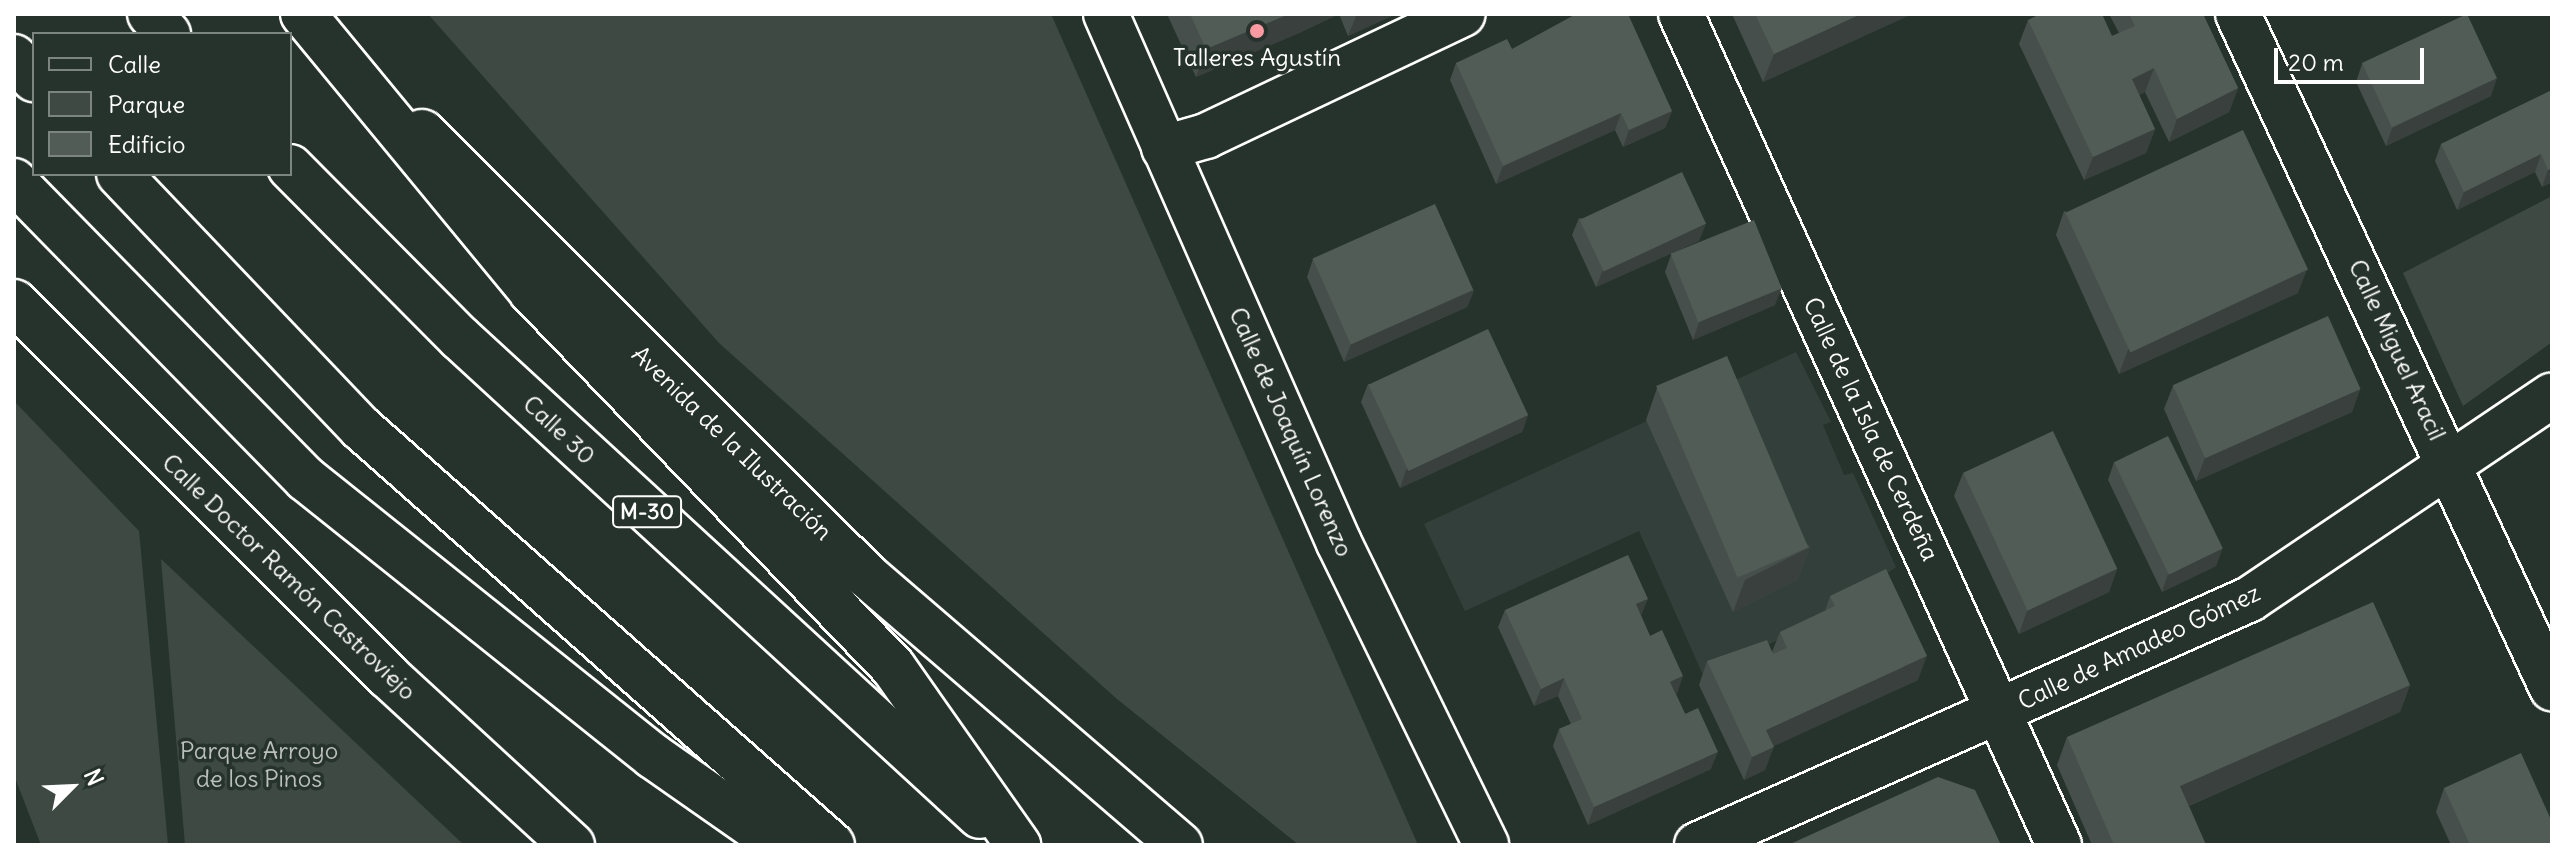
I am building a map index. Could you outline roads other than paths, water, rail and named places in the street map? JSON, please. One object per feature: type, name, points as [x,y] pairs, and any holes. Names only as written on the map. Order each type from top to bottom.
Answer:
[{"type":"main road","points":[[150,14],[166,32]]},
{"type":"main road","points":[[305,14],[531,291],[893,667],[1017,845]]},
{"type":"main road","name":"Avenida de la Ilustración","points":[[305,14],[866,575],[1180,845]]},
{"type":"main road","name":"Calle de Joaquín Lorenzo","points":[[1106,14],[1339,543],[1486,845]]},
{"type":"main road","points":[[1164,148],[1206,136],[1463,14]]},
{"type":"main road","name":"Calle de la Isla de Cerdeña","points":[[1681,14],[2059,845]]},
{"type":"main road","name":"Calle Miguel Aracil","points":[[2238,14],[2452,467],[2552,688]]},
{"type":"main road","points":[[14,57],[32,77]]},
{"type":"main road","name":"Calle 30","points":[[292,169],[483,359],[930,775],[1017,845]]},
{"type":"main road","points":[[121,176],[361,428],[832,845]]},
{"type":"main road","points":[[14,181],[306,479],[653,756],[780,845]]},
{"type":"main road","name":"Calle Doctor Ramón Castroviejo","points":[[14,302],[388,676],[572,845]]},
{"type":"main road","name":"Calle de Amadeo Gómez","points":[[1697,845],[2250,599],[2452,467],[2552,395]]},
{"type":"place","name":"Talleres Agustín","points":[[1257,31]]},
{"type":"park label","name":"Parque Arroyo de los Pinos","points":[[259,765]]}]
